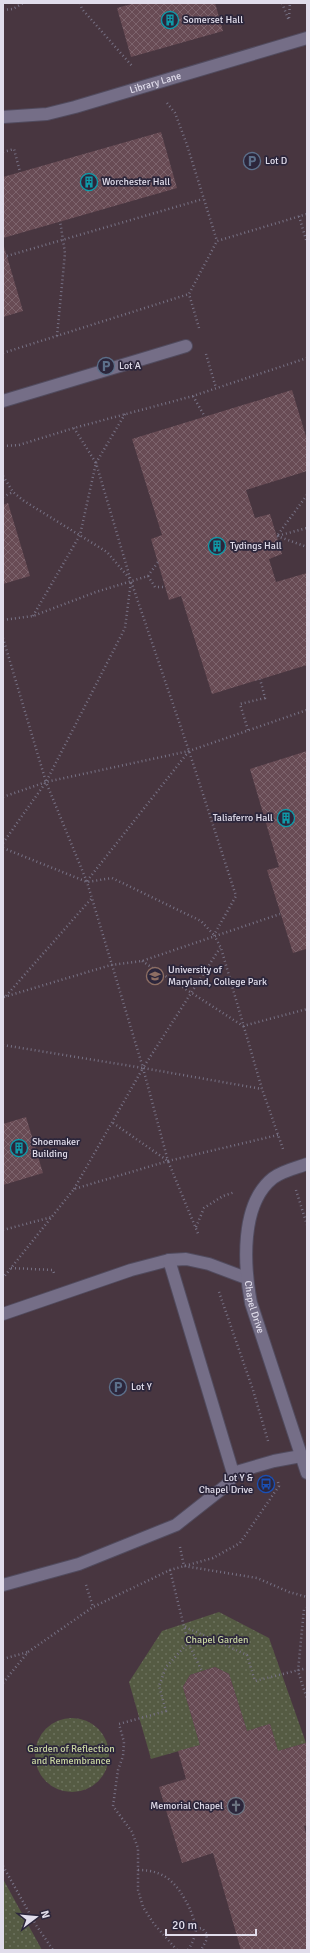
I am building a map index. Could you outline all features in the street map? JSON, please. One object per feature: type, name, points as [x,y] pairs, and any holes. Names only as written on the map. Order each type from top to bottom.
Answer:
[{"type":"street","name":"Library Lane","points":[[3,117],[47,114],[75,107],[307,38]]},
{"type":"street","points":[[3,401],[186,346]]},
{"type":"street","name":"Chapel Drive","points":[[307,1164],[273,1178],[256,1199],[247,1234],[246,1278],[251,1303],[307,1473]]},
{"type":"street","points":[[3,1314],[131,1270],[169,1260],[186,1259],[209,1264],[246,1278]]},
{"type":"street","points":[[3,1585],[79,1564],[176,1525],[228,1484],[233,1473],[169,1260]]},
{"type":"street","points":[[233,1473],[302,1456]]},
{"type":"path","points":[[3,10],[13,9],[23,3]]},
{"type":"path","points":[[80,3],[82,10],[138,73]]},
{"type":"path","points":[[282,3],[289,21],[290,3]]},
{"type":"path","points":[[166,102],[175,113],[187,144],[217,241],[196,282]]},
{"type":"path","points":[[3,152],[14,149],[20,172]]},
{"type":"path","points":[[7,256],[204,199]]},
{"type":"path","points":[[217,241],[307,214]]},
{"type":"path","points":[[299,216],[307,243]]},
{"type":"path","points":[[57,336],[65,253],[60,221]]},
{"type":"path","points":[[3,353],[189,294]]},
{"type":"path","points":[[3,445],[19,445],[74,428],[192,396],[307,358]]},
{"type":"path","points":[[192,396],[205,417]]},
{"type":"path","points":[[33,616],[80,535],[96,463],[125,414]]},
{"type":"path","points":[[74,428],[96,463],[131,581],[189,751],[236,896],[214,935]]},
{"type":"path","points":[[3,476],[13,492],[107,552],[131,581],[125,628],[46,782],[3,843]]},
{"type":"path","points":[[3,497],[13,492]]},
{"type":"path","points":[[276,536],[307,495]]},
{"type":"path","points":[[276,536],[307,528]]},
{"type":"path","points":[[276,536],[307,547]]},
{"type":"path","points":[[3,620],[33,616],[148,576],[158,562]]},
{"type":"path","points":[[148,576],[155,587],[166,587]]},
{"type":"path","points":[[3,638],[46,782],[87,882],[143,1068],[168,1161],[199,1236]]},
{"type":"path","points":[[248,730],[240,704],[265,698],[260,680]]},
{"type":"path","points":[[3,797],[46,782],[189,751],[307,710]]},
{"type":"path","points":[[87,882],[189,751]]},
{"type":"path","points":[[3,848],[87,882],[112,878],[200,922],[214,935],[221,948],[262,1089],[284,1152],[278,1154]]},
{"type":"path","points":[[4,997],[91,898]]},
{"type":"path","points":[[4,997],[111,965],[142,961],[214,935],[280,914]]},
{"type":"path","points":[[3,1278],[74,1190],[114,1123],[143,1068],[191,991],[221,948]]},
{"type":"path","points":[[142,961],[191,991],[243,1026],[307,1010]]},
{"type":"path","points":[[3,1045],[262,1089]]},
{"type":"path","points":[[114,1123],[168,1161]]},
{"type":"path","points":[[74,1190],[168,1161],[278,1135]]},
{"type":"path","points":[[196,1227],[204,1208],[223,1196],[238,1189]]},
{"type":"path","points":[[300,1201],[307,1226]]},
{"type":"path","points":[[3,1230],[52,1217]]},
{"type":"path","points":[[11,1268],[53,1270],[61,1295]]},
{"type":"path","points":[[217,1286],[253,1390],[269,1443]]},
{"type":"path","points":[[3,1683],[28,1652],[93,1608],[170,1570],[213,1558],[240,1543],[280,1486]]},
{"type":"path","points":[[184,1566],[257,1578],[307,1598]]},
{"type":"path","points":[[170,1570],[188,1644],[202,1671]]},
{"type":"path","points":[[307,1608],[304,1609],[298,1671],[307,1699]]},
{"type":"path","points":[[185,1627],[247,1655],[255,1681],[307,1668]]},
{"type":"path","points":[[177,1950],[154,1924],[143,1907],[138,1890],[138,1848],[132,1832],[113,1806],[118,1770],[123,1756],[124,1742],[119,1724],[166,1711],[159,1686],[166,1667],[188,1644]]},
{"type":"path","points":[[3,1659],[28,1652]]},
{"type":"path","points":[[3,1866],[36,1925],[53,1950]]},
{"type":"path","points":[[138,1870],[150,1870],[172,1880],[181,1890],[196,1929],[188,1950]]},
{"type":"path","points":[[196,1929],[202,1928],[206,1933],[207,1939],[202,1950]]},
{"type":"shaded area","name":"University of Maryland, College Park","points":[[3,3],[307,3],[307,1950],[3,1950]]},
{"type":"green space","name":"Chapel Garden","points":[[219,1612],[269,1638],[306,1743],[278,1751],[270,1724],[247,1731],[229,1674],[215,1667],[190,1675],[183,1687],[200,1745],[151,1759],[129,1682],[162,1631]]},
{"type":"green space","name":"Garden of Reflection and Remembrance","points":[[65,1718],[79,1718],[93,1724],[103,1734],[109,1748],[109,1762],[103,1776],[93,1786],[79,1792],[65,1792],[51,1786],[41,1776],[35,1762],[35,1748],[41,1734],[51,1724]]},
{"type":"green space","points":[[3,1879],[42,1950],[3,1950]]},
{"type":"building","name":"Somerset Hall","points":[[135,3],[215,3],[223,31],[131,57],[117,8]]},
{"type":"building","name":"Worchester Hall","points":[[161,132],[177,188],[3,238],[3,177]]},
{"type":"building","points":[[3,243],[23,311],[3,317]]},
{"type":"building","name":"Tydings Hall","points":[[292,390],[307,440],[307,471],[246,490],[255,518],[270,514],[282,554],[269,559],[276,582],[307,573],[307,665],[212,694],[181,596],[169,600],[151,539],[162,535],[132,439]]},
{"type":"building","points":[[8,503],[30,576],[3,584],[3,505]]},
{"type":"building","name":"Taliaferro Hall","points":[[307,751],[307,952],[306,949],[293,953],[267,870],[279,867],[250,769]]},
{"type":"building","name":"Shoemaker Building","points":[[26,1117],[43,1173],[3,1185],[3,1124]]},
{"type":"building","name":"Memorial Chapel","points":[[215,1667],[229,1674],[247,1731],[270,1724],[278,1751],[306,1743],[307,1825],[304,1826],[307,1837],[307,1950],[241,1950],[213,1853],[182,1863],[159,1787],[186,1779],[178,1751],[200,1745],[183,1687],[190,1675]]},
{"type":"place","name":"Somerset Hall","points":[[170,20]]},
{"type":"place","name":"Lot D","points":[[252,161]]},
{"type":"place","name":"Worchester Hall","points":[[89,182]]},
{"type":"place","name":"Lot A","points":[[106,366]]},
{"type":"place","name":"Tydings Hall","points":[[217,546]]},
{"type":"place","name":"Taliaferro Hall","points":[[286,818]]},
{"type":"place","name":"University of Maryland, College Park","points":[[155,976]]},
{"type":"place","name":"Shoemaker Building","points":[[19,1148]]},
{"type":"place","name":"Lot Y","points":[[118,1387]]},
{"type":"place","name":"Lot Y & Chapel Drive","points":[[266,1484]]},
{"type":"place","name":"Memorial Chapel","points":[[236,1806]]}]
